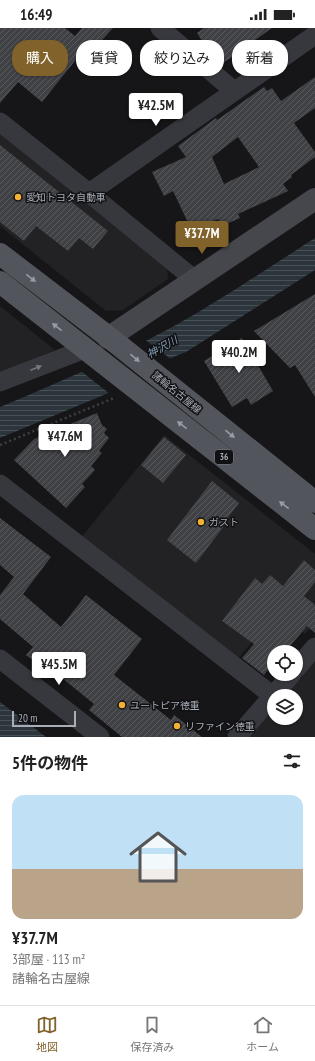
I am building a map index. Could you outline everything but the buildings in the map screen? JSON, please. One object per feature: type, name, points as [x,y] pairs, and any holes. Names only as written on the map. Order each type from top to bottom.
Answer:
[{"type":"main road","name":"諸輪名古屋線","points":[[0,254],[156,375],[315,502]]},
{"type":"main road","name":"36","points":[[0,282],[315,529]]},
{"type":"street","points":[[160,28],[233,90]]},
{"type":"street","points":[[89,193],[233,90],[315,35]]},
{"type":"street","points":[[0,122],[195,280]]},
{"type":"street","points":[[111,340],[195,280],[315,198]]},
{"type":"street","points":[[0,382],[92,354]]},
{"type":"street","points":[[0,484],[267,691]]},
{"type":"street","points":[[303,661],[315,647]]},
{"type":"street","points":[[0,659],[100,737]]},
{"type":"street","points":[[279,689],[286,681]]},
{"type":"street","points":[[238,737],[267,703]]},
{"type":"path","points":[[0,445],[134,387]]},
{"type":"shaded area","points":[[0,134],[167,267],[168,279],[123,310],[106,311],[0,226]]},
{"type":"shaded area","points":[[0,306],[55,350],[0,373]]},
{"type":"shaded area","points":[[164,435],[315,554],[315,623],[305,634],[277,611],[237,660],[81,538]]},
{"type":"shaded area","points":[[315,662],[315,737],[250,737],[267,717],[267,725],[303,725],[303,689],[291,689],[298,681],[303,681],[303,676]]},
{"type":"water","name":"神沢川","points":[[315,238],[315,270],[186,352],[171,358],[111,392],[0,438],[0,407],[100,363],[173,327],[227,295]]},
{"type":"water","points":[[0,702],[46,737],[0,737]]},
{"type":"pier","points":[[144,339],[172,360],[110,394],[81,371]]},
{"type":"place","name":"愛知トヨタ自動車","points":[[18,197]]},
{"type":"place","name":"ガスト","points":[[201,522]]},
{"type":"place","name":"ユートピア徳重","points":[[122,705]]},
{"type":"place","name":"リファイン徳重","points":[[177,726]]}]
